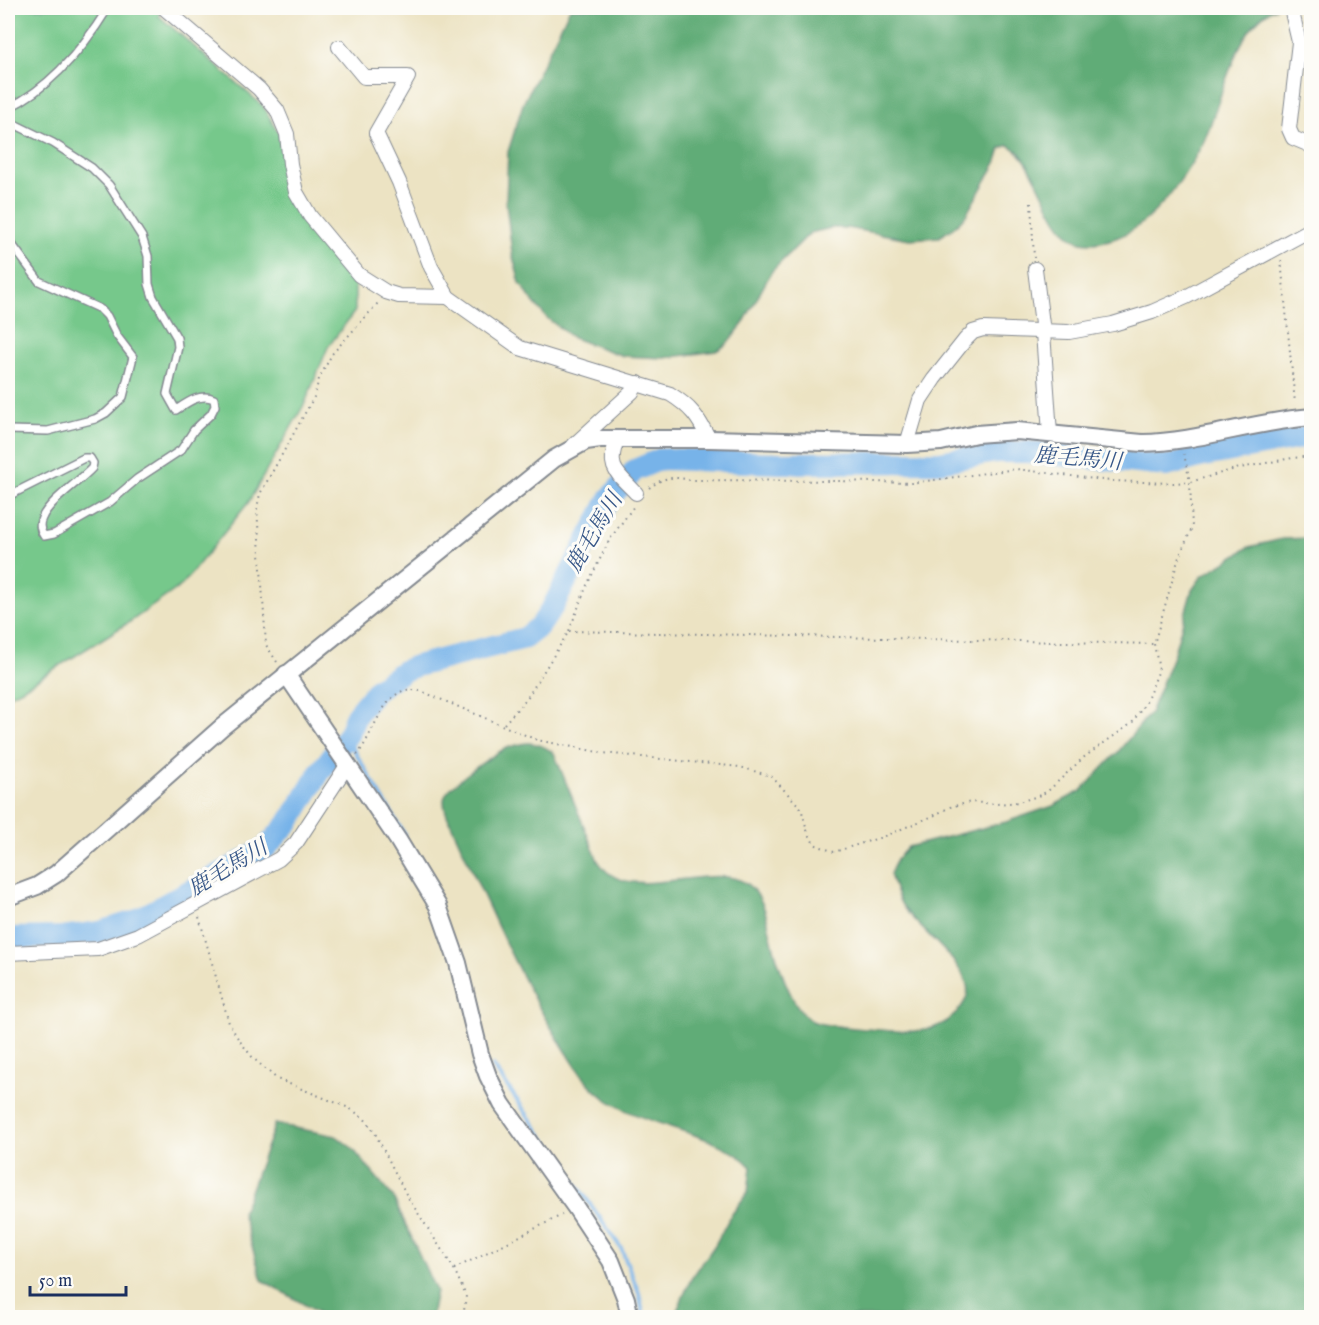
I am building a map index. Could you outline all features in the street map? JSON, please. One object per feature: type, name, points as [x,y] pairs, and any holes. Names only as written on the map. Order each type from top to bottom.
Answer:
[{"type":"street","points":[[164,8],[258,89],[278,110],[287,134],[296,192],[310,216],[359,274],[386,292],[399,296],[448,297]]},
{"type":"street","points":[[1291,8],[1299,42],[1289,129],[1293,138],[1311,146]]},
{"type":"street","points":[[339,47],[364,76],[408,77],[376,133],[399,182],[431,267],[448,297],[520,348],[670,394],[688,405],[699,418],[709,439]]},
{"type":"street","points":[[907,444],[920,400],[934,379],[974,332],[983,329],[1069,332],[1113,324],[1152,312],[1230,275],[1311,229]]},
{"type":"street","points":[[1035,269],[1043,332],[1050,434]]},
{"type":"street","points":[[8,897],[37,886],[56,874],[222,727],[570,448],[632,392],[638,383]]},
{"type":"street","points":[[570,448],[586,441],[617,440],[709,439],[907,444],[941,442],[976,434],[1017,431],[1142,443],[1163,442],[1304,417]]},
{"type":"street","points":[[617,440],[612,452],[612,464],[615,471],[638,495]]},
{"type":"street","points":[[286,674],[349,760],[438,906],[458,963],[480,1054],[502,1104],[611,1261],[626,1299],[630,1317]]},
{"type":"street","points":[[8,954],[98,949],[138,935],[279,859],[296,843],[349,760]]},
{"type":"lane","points":[[8,108],[31,96],[61,69],[97,26],[108,8]]},
{"type":"lane","points":[[8,121],[53,143],[92,168],[109,186],[142,237],[148,256],[149,284],[153,297],[177,338],[178,347],[167,394],[176,410],[192,399],[206,396],[214,399],[215,406],[211,414],[194,430],[181,450],[137,479],[110,502],[54,534],[45,536],[41,532],[42,518],[51,506],[92,468],[93,463],[90,458],[84,458],[8,496]]},
{"type":"lane","points":[[8,239],[39,281],[100,309],[107,316],[117,336],[133,357],[123,397],[106,413],[48,431],[8,430]]},
{"type":"path","points":[[1031,203],[1035,269]]},
{"type":"path","points":[[1279,246],[1304,417]]},
{"type":"path","points":[[286,674],[266,645],[256,508],[260,494],[314,397],[319,379],[332,354],[372,311],[386,292]]},
{"type":"path","points":[[349,760],[366,746],[380,714],[393,697],[406,690],[421,691],[504,724],[537,740],[603,753],[740,767],[771,776],[801,808],[807,830],[814,844],[834,852],[882,837],[950,807],[971,802],[997,804],[1019,802],[1038,796],[1048,791],[1083,759],[1132,723],[1146,702],[1159,670],[1155,644],[1179,557],[1192,528],[1190,482],[1182,446]]},
{"type":"path","points":[[504,724],[527,698],[569,631],[587,585],[610,539],[638,495],[660,480],[674,476],[690,480],[911,483],[1016,469],[1111,481],[1190,482],[1235,469],[1311,456]]},
{"type":"path","points":[[569,631],[1155,644]]},
{"type":"path","points":[[196,903],[230,1023],[239,1040],[254,1058],[277,1079],[349,1108],[364,1118],[376,1135],[407,1196],[454,1269],[466,1296],[463,1317]]},
{"type":"path","points":[[454,1269],[576,1208]]},
{"type":"green space","points":[[8,8],[162,8],[159,16],[263,106],[279,134],[285,181],[291,201],[318,238],[355,279],[355,311],[328,347],[305,403],[248,503],[182,585],[131,621],[8,696]]},
{"type":"green space","points":[[570,8],[1277,8],[1263,16],[1240,46],[1203,143],[1187,170],[1167,198],[1130,232],[1101,242],[1086,243],[1076,240],[1057,221],[1027,164],[1009,145],[1001,148],[997,161],[966,215],[952,229],[939,237],[910,239],[847,228],[831,228],[810,233],[772,271],[743,324],[726,345],[716,351],[664,358],[623,356],[573,338],[547,318],[520,283],[512,253],[506,203],[508,152],[523,104]]},
{"type":"green space","points":[[1311,538],[1311,1317],[674,1317],[691,1279],[748,1192],[751,1167],[722,1146],[625,1110],[600,1095],[587,1081],[545,1017],[504,940],[447,816],[444,800],[448,791],[473,770],[507,748],[529,743],[542,746],[554,753],[598,861],[610,874],[624,880],[641,883],[699,877],[734,878],[747,884],[757,894],[763,905],[776,954],[790,993],[804,1015],[812,1021],[879,1030],[916,1031],[933,1028],[947,1021],[961,1007],[967,997],[968,989],[957,966],[911,917],[902,904],[890,874],[897,859],[908,847],[1006,822],[1053,806],[1081,791],[1118,752],[1150,713],[1173,656],[1192,590],[1202,576],[1249,547],[1282,539]]},
{"type":"green space","points":[[275,1124],[336,1136],[352,1148],[393,1197],[436,1291],[431,1317],[326,1317],[262,1280],[242,1213]]},
{"type":"waterway","name":"鹿毛馬川","points":[[8,938],[62,937],[100,932],[135,921],[266,848],[290,821],[320,772],[349,733],[356,715],[377,689],[403,671],[525,638],[540,626],[552,608],[610,498],[635,470],[661,459],[779,463],[939,462],[996,452],[1028,452],[1167,466],[1204,456],[1312,436]]},
{"type":"waterway","points":[[349,733],[352,747],[404,834]]},
{"type":"waterway","points":[[493,1066],[621,1248],[639,1293],[644,1318]]}]
